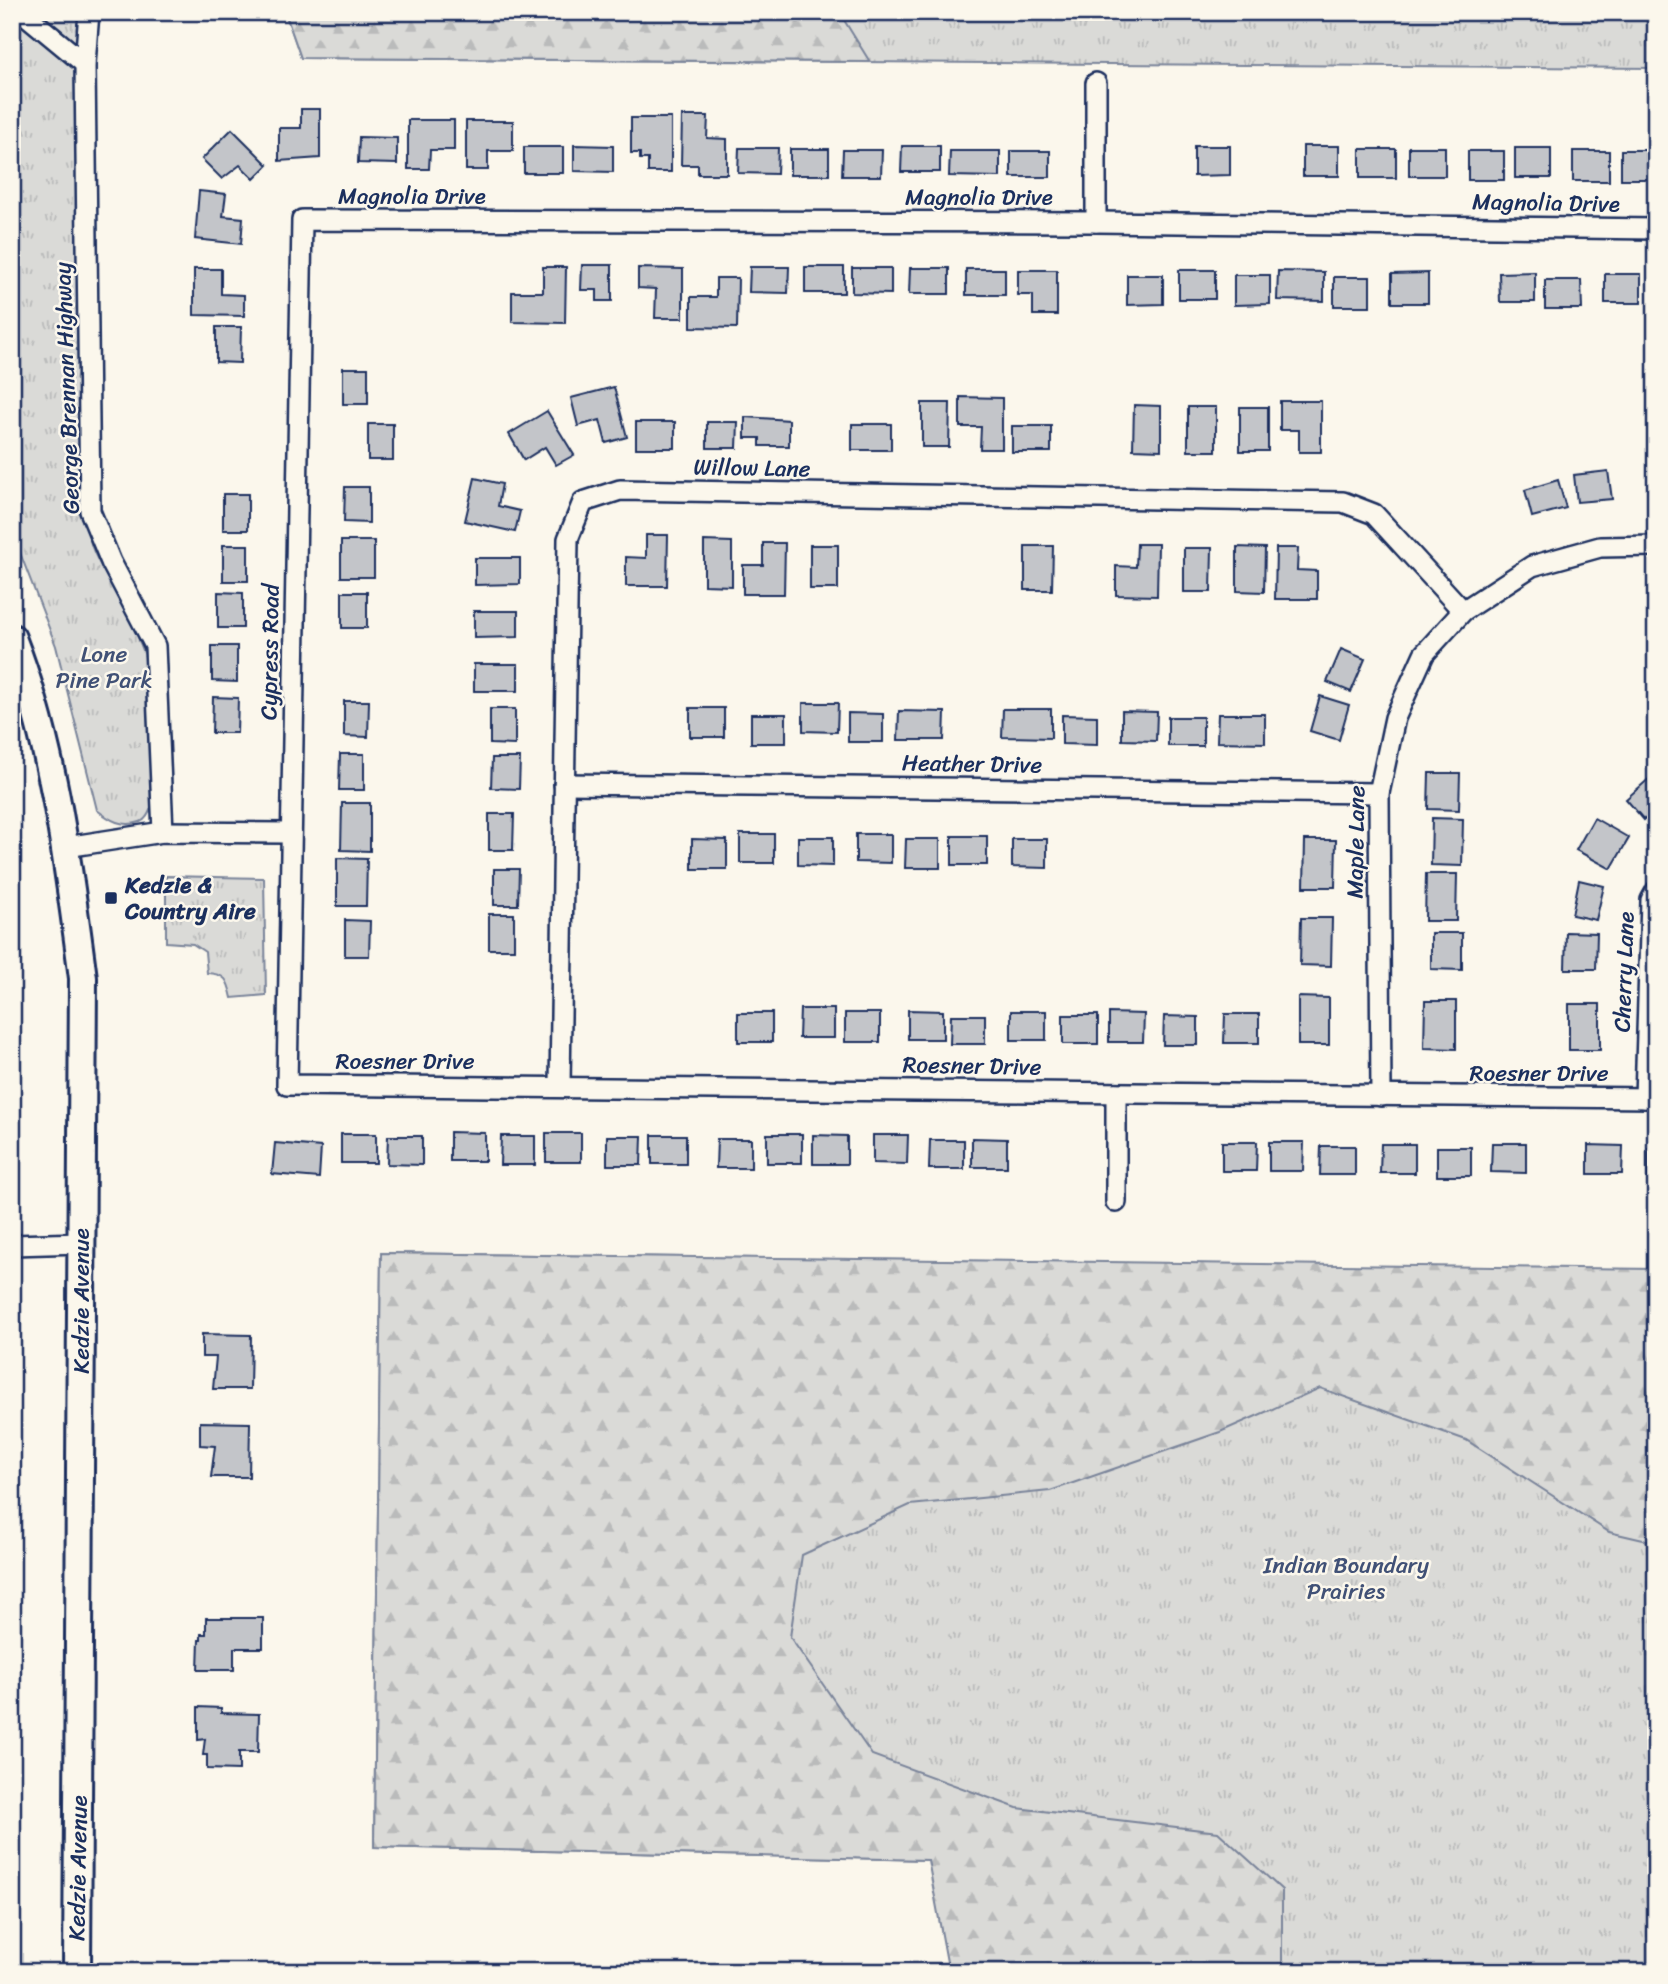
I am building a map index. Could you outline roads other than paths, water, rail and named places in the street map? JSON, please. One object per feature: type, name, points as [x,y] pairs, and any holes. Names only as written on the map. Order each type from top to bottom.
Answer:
[{"type":"main road","name":"Kedzie Avenue","points":[[12,638],[27,676],[66,847],[83,978],[77,1972]]},
{"type":"street","points":[[22,12],[85,64]]},
{"type":"street","name":"George Brennan Highway","points":[[89,12],[85,64],[90,511],[111,562],[155,646],[163,832]]},
{"type":"street","points":[[1096,83],[1096,222]]},
{"type":"street","name":"Magnolia Drive","points":[[302,220],[1096,222],[1656,229]]},
{"type":"street","name":"Cypress Road","points":[[287,1085],[302,220]]},
{"type":"street","name":"Willow Lane","points":[[560,1085],[568,539],[583,502],[620,490],[1343,502],[1374,514],[1463,611]]},
{"type":"street","name":"Maple Lane","points":[[1381,1096],[1378,793],[1395,718],[1424,654],[1463,611],[1532,566],[1600,547],[1656,546]]},
{"type":"street","name":"Heather Drive","points":[[564,784],[1378,793]]},
{"type":"street","points":[[66,847],[163,832],[291,833]]},
{"type":"street","name":"Cherry Lane","points":[[1650,1098],[1651,900],[1656,891]]},
{"type":"street","name":"Roesner Drive","points":[[287,1085],[560,1085],[1650,1098]]},
{"type":"street","points":[[1116,1093],[1116,1202]]},
{"type":"street","points":[[12,1245],[82,1243]]},
{"type":"place","name":"Kedzie & Country Aire","points":[[111,898]]},
{"type":"park label","name":"Lone Pine Park","points":[[104,667]]},
{"type":"park label","name":"Indian Boundary Prairies","points":[[1346,1578]]}]
